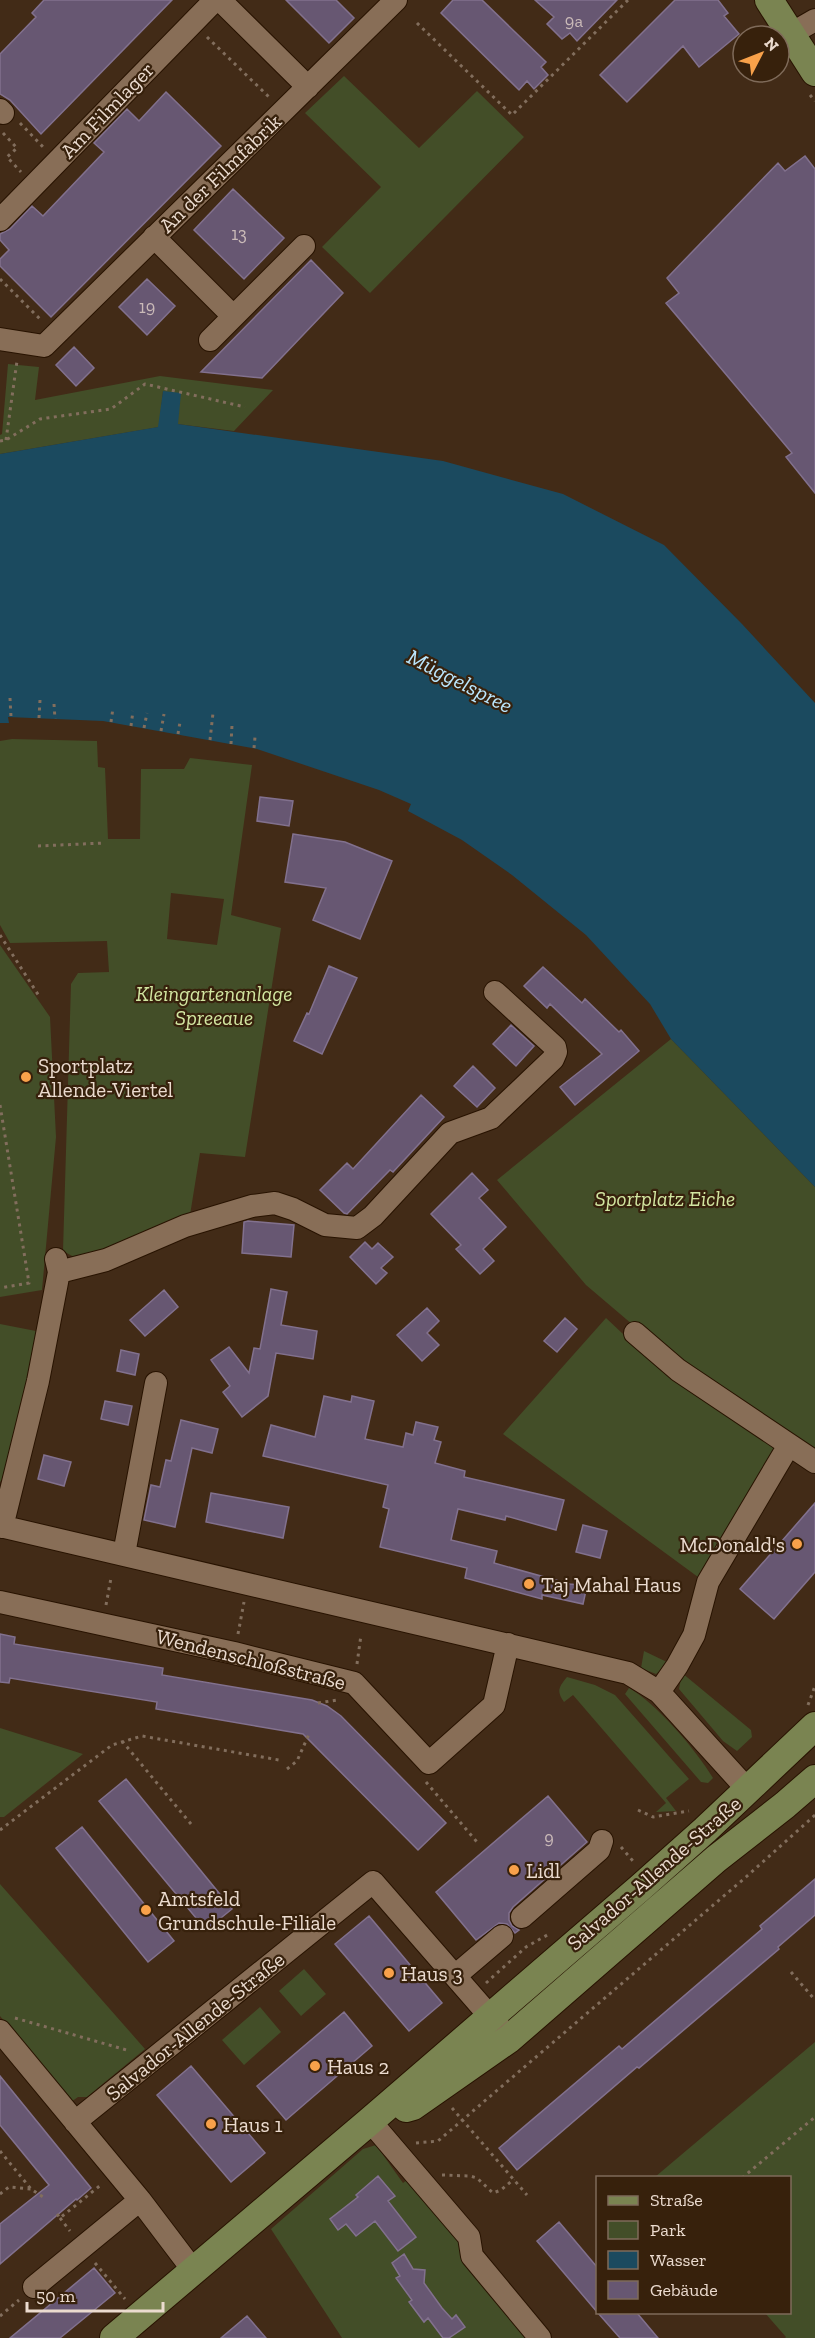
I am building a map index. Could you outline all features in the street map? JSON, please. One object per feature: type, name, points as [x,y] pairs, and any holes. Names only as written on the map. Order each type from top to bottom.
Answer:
[{"type":"main road","points":[[769,0],[783,24]]},
{"type":"main road","points":[[791,38],[815,72]]},
{"type":"main road","name":"Salvador-Allende-Straße","points":[[114,2338],[370,2121],[483,2008],[640,1887],[815,1726]]},
{"type":"main road","name":"Salvador-Allende-Straße","points":[[370,2121],[413,2106],[509,2038],[716,1859],[815,1779]]},
{"type":"main road","points":[[747,1790],[771,1815]]},
{"type":"street","name":"Am Filmlager","points":[[0,220],[156,72],[193,23],[215,0]]},
{"type":"street","points":[[223,0],[226,6],[308,87]]},
{"type":"street","name":"An der Filmfabrik","points":[[50,340],[396,0]]},
{"type":"street","points":[[791,34],[815,20]]},
{"type":"street","points":[[154,237],[233,316]]},
{"type":"street","points":[[210,340],[304,246]]},
{"type":"street","points":[[10,340],[50,340]]},
{"type":"street","points":[[495,992],[555,1047],[556,1052],[553,1059],[491,1118],[450,1133],[373,1216],[357,1228],[325,1225],[275,1203],[252,1206],[185,1226],[97,1263],[57,1265],[38,1381],[1,1526],[628,1673],[659,1692],[747,1790]]},
{"type":"street","points":[[635,1333],[678,1370],[815,1462]]},
{"type":"street","points":[[124,1554],[156,1383]]},
{"type":"street","points":[[659,1692],[694,1635],[708,1582],[789,1445]]},
{"type":"street","name":"Wendenschloßstraße","points":[[0,1602],[234,1653],[354,1683],[429,1763]]},
{"type":"street","points":[[429,1763],[494,1705],[508,1644]]},
{"type":"street","points":[[522,1917],[598,1850],[602,1841]]},
{"type":"street","name":"Salvador-Allende-Straße","points":[[75,2122],[373,1882],[509,2038]]},
{"type":"street","points":[[455,1976],[502,1935]]},
{"type":"street","points":[[3,2023],[75,2122],[140,2200],[193,2270]]},
{"type":"street","points":[[370,2121],[469,2237],[472,2256],[540,2338]]},
{"type":"street","points":[[34,2287],[140,2200]]},
{"type":"path","points":[[417,23],[512,115],[628,0]]},
{"type":"path","points":[[193,23],[284,111]]},
{"type":"path","points":[[1,118],[17,148],[7,157],[23,174]]},
{"type":"path","points":[[0,279],[50,340]]},
{"type":"path","points":[[6,440],[10,340]]},
{"type":"path","points":[[0,441],[6,440],[40,419],[111,409],[146,384],[245,407]]},
{"type":"path","points":[[10,698],[11,717]]},
{"type":"path","points":[[39,718],[40,700]]},
{"type":"path","points":[[54,704],[55,719]]},
{"type":"path","points":[[111,722],[112,708]]},
{"type":"path","points":[[130,726],[133,711]]},
{"type":"path","points":[[144,728],[147,713]]},
{"type":"path","points":[[210,740],[213,713]]},
{"type":"path","points":[[161,731],[164,714]]},
{"type":"path","points":[[178,734],[180,722]]},
{"type":"path","points":[[231,744],[232,725]]},
{"type":"path","points":[[254,748],[255,737]]},
{"type":"path","points":[[38,846],[104,843]]},
{"type":"path","points":[[0,935],[39,996]]},
{"type":"path","points":[[0,1105],[29,1284],[0,1288]]},
{"type":"path","points":[[102,1625],[111,1578]]},
{"type":"path","points":[[234,1653],[249,1583]]},
{"type":"path","points":[[287,1769],[297,1761],[309,1734]]},
{"type":"path","points":[[0,1830],[102,1752],[122,1741],[142,1736],[279,1760]]},
{"type":"path","points":[[122,1741],[191,1824]]},
{"type":"path","points":[[429,1763],[424,1780],[477,1842]]},
{"type":"path","points":[[638,1810],[653,1817],[689,1811]]},
{"type":"path","points":[[438,2140],[815,1815]]},
{"type":"path","points":[[0,1824],[6,1824]]},
{"type":"path","points":[[483,2008],[485,1984],[526,1947],[553,1932]]},
{"type":"path","points":[[791,1972],[815,2000]]},
{"type":"path","points":[[3,2023],[135,2052],[149,2064]]},
{"type":"path","points":[[448,2104],[527,2195]]},
{"type":"path","points":[[744,2176],[815,2117]]},
{"type":"path","points":[[0,2151],[31,2189],[43,2197]]},
{"type":"path","points":[[57,2214],[60,2218],[116,2172]]},
{"type":"path","points":[[439,2174],[470,2175],[477,2178],[493,2193],[501,2190],[514,2179]]},
{"type":"path","points":[[0,2194],[9,2187],[31,2189]]},
{"type":"path","points":[[82,2248],[139,2316]]},
{"type":"path","points":[[0,2316],[34,2287]]},
{"type":"green space","points":[[344,76],[419,148],[477,91],[524,137],[370,293],[322,247],[381,187],[305,113]]},
{"type":"green space","points":[[8,364],[39,367],[35,400],[160,376],[273,390],[234,431],[177,424],[163,391],[159,427],[0,454]]},
{"type":"green space","name":"Kleingartenanlage Spreeaue","points":[[12,739],[97,741],[98,767],[105,768],[108,839],[140,839],[141,769],[184,769],[190,758],[252,765],[231,915],[281,928],[245,1157],[200,1153],[190,1215],[133,1236],[133,1240],[74,1257],[63,1251],[71,984],[78,973],[109,972],[107,941],[10,943],[0,925],[0,741]],"holes":[[[171,893],[224,899],[217,945],[167,939]]]},
{"type":"green space","name":"Sportplatz Allende-Viertel","points":[[0,945],[50,1017],[56,1137],[42,1290],[0,1297]]},
{"type":"green space","name":"Sportplatz Eiche","points":[[671,1039],[815,1187],[815,1454],[646,1336],[586,1285],[497,1180]]},
{"type":"green space","points":[[606,1318],[672,1380],[777,1448],[698,1577],[503,1434]]},
{"type":"green space","points":[[0,1324],[41,1332],[8,1474],[0,1482]]},
{"type":"green space","points":[[644,1651],[669,1663],[656,1674],[641,1668]]},
{"type":"green space","points":[[682,1673],[751,1730],[752,1737],[737,1751],[723,1741],[679,1689]]},
{"type":"green space","points":[[567,1677],[595,1685],[615,1695],[689,1779],[666,1798],[676,1811],[656,1812],[666,1803],[573,1695],[564,1702],[560,1689]]},
{"type":"green space","points":[[629,1688],[663,1716],[687,1742],[713,1778],[708,1783],[701,1782],[625,1694]]},
{"type":"green space","points":[[0,1728],[83,1754],[4,1817],[0,1817]]},
{"type":"green space","points":[[0,1884],[145,2049],[87,2097],[78,2097],[71,2102],[0,2016]]},
{"type":"green space","points":[[304,1969],[326,1994],[301,2016],[279,1991]]},
{"type":"green space","points":[[260,2007],[281,2032],[244,2065],[222,2040]]},
{"type":"green space","points":[[815,2042],[815,2338],[785,2338],[766,2314],[791,2314],[791,2176],[656,2176]]},
{"type":"green space","points":[[376,2145],[403,2183],[407,2180],[470,2254],[533,2338],[342,2338],[271,2229],[363,2149]]},
{"type":"water","name":"Müggelspree","points":[[163,391],[181,393],[178,424],[443,461],[563,494],[664,545],[742,624],[815,703],[815,1187],[671,1039],[650,1004],[586,935],[512,875],[462,840],[408,811],[411,804],[379,790],[257,749],[103,721],[8,717],[9,723],[0,723],[0,454],[158,427]]},
{"type":"building","points":[[44,0],[172,0],[41,134],[10,100],[0,94],[0,54],[36,17],[32,13]]},
{"type":"building","points":[[286,0],[336,0],[354,18],[329,43]]},
{"type":"building","points":[[453,0],[482,0],[546,62],[541,67],[548,75],[534,89],[527,81],[519,90],[441,13]]},
{"type":"building","points":[[535,0],[617,0],[577,41],[570,33],[562,39],[547,24],[554,17]]},
{"type":"building","points":[[675,0],[718,0],[728,13],[724,16],[731,24],[731,41],[699,67],[683,46],[627,102],[600,75]]},
{"type":"building","points":[[166,92],[221,146],[51,317],[0,266],[0,259],[9,250],[0,240],[0,234],[10,229],[32,206],[43,216],[104,152],[94,143],[127,109],[139,121]]},
{"type":"building","points":[[805,156],[815,169],[815,493],[786,457],[792,453],[666,303],[679,293],[667,278],[778,163],[785,171]]},
{"type":"building","points":[[233,189],[284,238],[244,279],[194,230]]},
{"type":"building","points":[[311,260],[343,293],[262,378],[201,372]]},
{"type":"building","points":[[147,279],[175,306],[147,335],[119,307]]},
{"type":"building","points":[[74,347],[94,368],[76,386],[56,365]]},
{"type":"building","points":[[260,797],[293,801],[289,826],[257,821]]},
{"type":"building","points":[[293,834],[345,842],[392,861],[360,939],[313,920],[326,888],[285,882]]},
{"type":"building","points":[[329,966],[357,978],[322,1054],[294,1041],[307,1013],[309,1014]]},
{"type":"building","points":[[543,967],[582,1003],[585,999],[619,1032],[621,1030],[639,1051],[575,1105],[560,1087],[602,1054],[550,1004],[547,1008],[524,986]]},
{"type":"building","points":[[511,1025],[534,1046],[516,1066],[493,1044]]},
{"type":"building","points":[[473,1066],[495,1088],[477,1107],[454,1086]]},
{"type":"building","points":[[421,1095],[444,1117],[393,1172],[390,1170],[347,1214],[344,1213],[320,1190],[347,1163],[353,1169]]},
{"type":"building","points":[[472,1173],[488,1190],[479,1198],[506,1227],[483,1249],[494,1261],[480,1274],[456,1249],[461,1245],[431,1214]]},
{"type":"building","points":[[244,1222],[294,1225],[291,1257],[242,1253]]},
{"type":"building","points":[[365,1242],[372,1249],[378,1243],[393,1257],[381,1268],[387,1273],[376,1284],[350,1257]]},
{"type":"building","points":[[271,1289],[287,1292],[281,1325],[317,1331],[313,1359],[276,1353],[268,1396],[242,1417],[223,1392],[230,1386],[211,1360],[229,1347],[249,1373],[254,1348],[260,1349]]},
{"type":"building","points":[[164,1290],[178,1307],[145,1336],[130,1320]]},
{"type":"building","points":[[427,1308],[439,1321],[427,1333],[439,1345],[422,1361],[397,1335]]},
{"type":"building","points":[[565,1318],[577,1329],[557,1352],[544,1341]]},
{"type":"building","points":[[121,1350],[139,1354],[135,1375],[117,1371]]},
{"type":"building","points":[[324,1396],[351,1402],[352,1396],[374,1401],[365,1439],[403,1447],[406,1433],[413,1435],[416,1422],[438,1427],[434,1440],[441,1442],[435,1463],[465,1471],[464,1477],[564,1500],[556,1530],[506,1516],[505,1520],[458,1509],[451,1540],[497,1551],[494,1563],[570,1584],[587,1586],[583,1604],[542,1595],[542,1599],[465,1578],[467,1568],[380,1547],[389,1509],[383,1507],[388,1485],[263,1456],[271,1425],[315,1437]]},
{"type":"building","points":[[105,1401],[132,1406],[128,1425],[101,1419]]},
{"type":"building","points":[[181,1420],[218,1429],[212,1453],[192,1448],[175,1527],[144,1520],[151,1485],[160,1487],[166,1460],[171,1461]]},
{"type":"building","points":[[44,1455],[71,1462],[64,1486],[38,1479]]},
{"type":"building","points":[[211,1493],[289,1507],[283,1538],[206,1522]]},
{"type":"building","name":"McDonald's","points":[[815,1503],[815,1572],[774,1619],[740,1589]]},
{"type":"building","points":[[583,1525],[607,1531],[600,1558],[576,1552]]},
{"type":"building","points":[[0,1634],[15,1637],[14,1644],[163,1668],[162,1675],[312,1700],[327,1706],[341,1716],[446,1823],[418,1850],[303,1734],[156,1709],[157,1702],[10,1678],[9,1683],[0,1682]]},
{"type":"building","points":[[126,1779],[232,1909],[206,1930],[99,1801]]},
{"type":"building","name":"Lidl","points":[[548,1796],[587,1842],[513,1907],[509,1913],[509,1920],[512,1926],[519,1930],[515,1933],[507,1924],[499,1923],[476,1940],[436,1892]]},
{"type":"building","points":[[82,1827],[174,1941],[148,1962],[56,1848]]},
{"type":"building","points":[[815,1879],[815,1915],[778,1947],[779,1949],[517,2170],[499,2148],[619,2046],[622,2049],[762,1929],[760,1926]]},
{"type":"building","name":"Haus 3","points":[[369,1916],[442,2003],[409,2031],[335,1944]]},
{"type":"building","name":"Haus 2","points":[[344,2012],[372,2046],[286,2120],[257,2086]]},
{"type":"building","name":"Haus 1","points":[[191,2066],[265,2153],[231,2182],[157,2095]]},
{"type":"building","points":[[0,2076],[91,2188],[0,2264],[0,2224],[49,2185],[0,2125]]},
{"type":"building","points":[[378,2176],[395,2196],[388,2201],[416,2237],[398,2251],[375,2221],[356,2236],[346,2224],[338,2230],[330,2219],[358,2197],[356,2195]]},
{"type":"building","points":[[559,2222],[596,2266],[596,2311],[537,2241]]},
{"type":"building","points":[[404,2254],[413,2269],[425,2270],[424,2283],[452,2319],[456,2315],[465,2327],[449,2338],[443,2338],[428,2318],[424,2322],[409,2302],[412,2300],[396,2278],[400,2276],[392,2263]]},
{"type":"building","points":[[94,2268],[115,2293],[60,2338],[10,2338]]},
{"type":"building","points":[[599,2314],[638,2314],[658,2338],[620,2338]]},
{"type":"building","points":[[247,2316],[266,2338],[221,2338]]},
{"type":"place","name":"Sportplatz Allende-Viertel","points":[[26,1077]]},
{"type":"place","name":"McDonald's","points":[[797,1544]]},
{"type":"place","name":"Taj Mahal Haus","points":[[529,1584]]},
{"type":"place","name":"Lidl","points":[[514,1870]]},
{"type":"place","name":"Amtsfeld Grundschule-Filiale","points":[[146,1910]]},
{"type":"place","name":"Haus 3","points":[[389,1973]]},
{"type":"place","name":"Haus 2","points":[[315,2066]]},
{"type":"place","name":"Haus 1","points":[[211,2124]]}]
